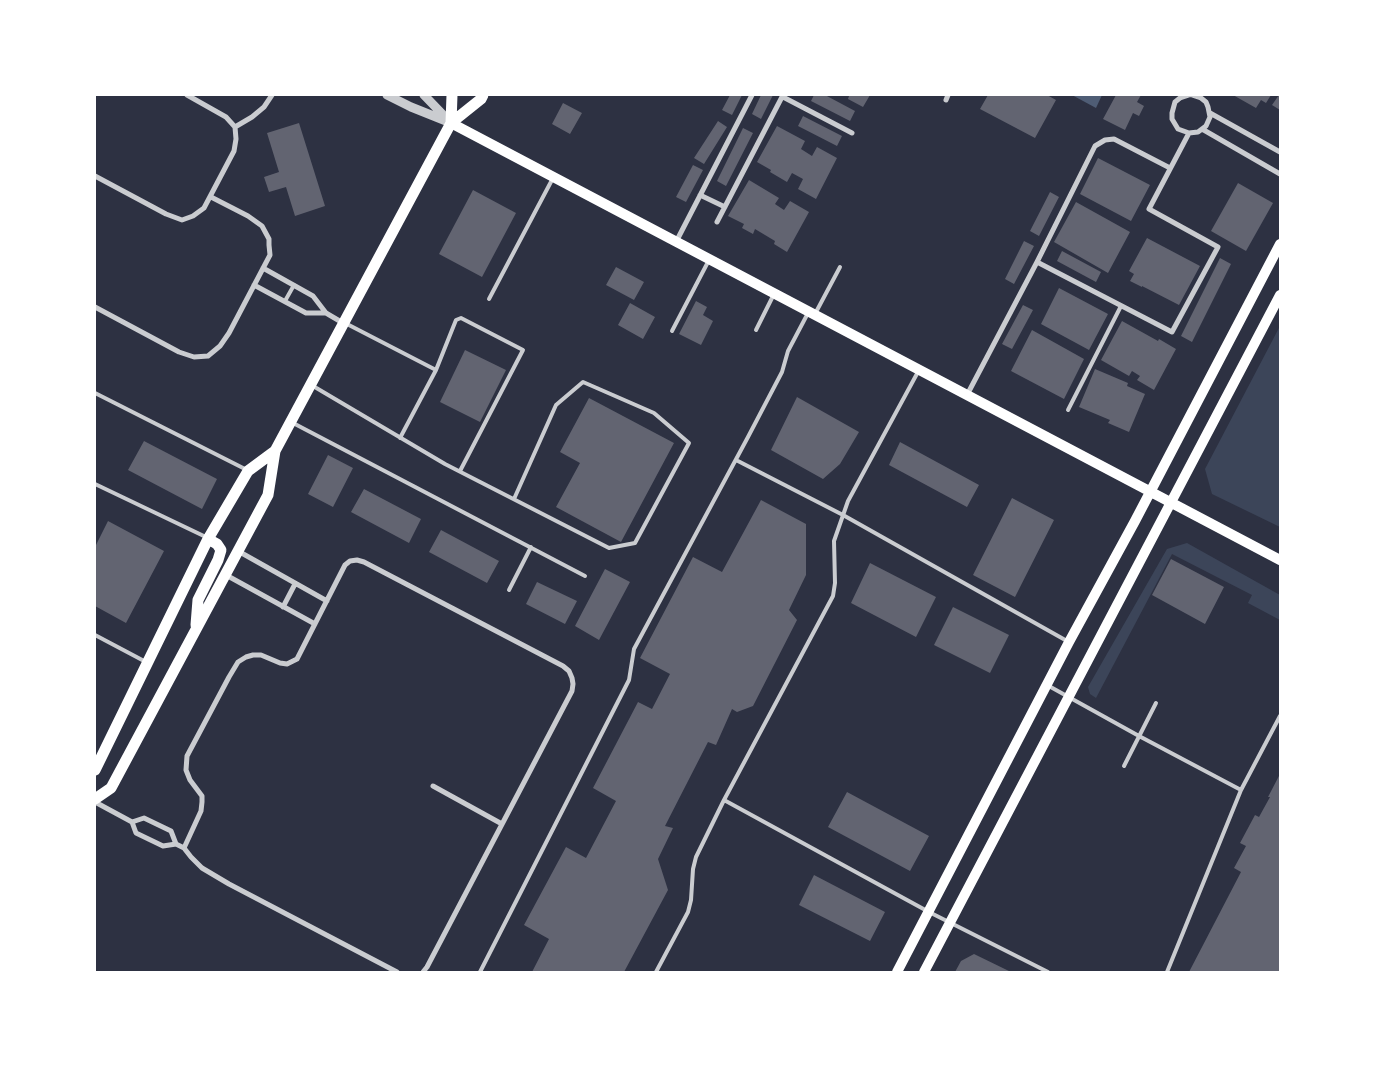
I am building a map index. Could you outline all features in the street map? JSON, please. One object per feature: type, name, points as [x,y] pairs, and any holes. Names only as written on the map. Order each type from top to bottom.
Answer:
[{"type":"main road","points":[[451,123],[452,95]]},
{"type":"main road","points":[[95,800],[111,788],[268,495],[275,451],[451,123],[481,99],[483,95]]},
{"type":"main road","points":[[451,123],[1280,560]]},
{"type":"main road","points":[[897,972],[1280,244]]},
{"type":"main road","points":[[924,972],[1280,295]]},
{"type":"main road","points":[[95,770],[208,538],[248,471],[275,451]]},
{"type":"main road","points":[[196,629],[198,600],[221,550],[217,544],[208,538]]},
{"type":"street","points":[[95,176],[166,214],[182,220],[193,216],[204,208],[234,151],[235,127],[226,117],[187,95]]},
{"type":"street","points":[[235,127],[252,118],[264,107],[272,95]]},
{"type":"street","points":[[387,95],[451,123]]},
{"type":"street","points":[[424,95],[451,123]]},
{"type":"street","points":[[676,242],[752,95]]},
{"type":"street","points":[[1191,95],[1201,98],[1206,102],[1210,112],[1208,122],[1198,132],[1189,133],[1178,129],[1172,119],[1176,102],[1180,98],[1191,95]]},
{"type":"street","points":[[717,222],[783,96],[852,133]]},
{"type":"street","points":[[1210,112],[1280,152]]},
{"type":"street","points":[[1202,129],[1280,174]]},
{"type":"street","points":[[1038,262],[1172,332],[1218,247],[1149,209],[1189,133]]},
{"type":"street","points":[[967,395],[1038,262],[1095,146],[1104,140],[1114,139],[1170,168]]},
{"type":"street","points":[[700,195],[725,207]]},
{"type":"street","points":[[95,307],[179,352],[194,357],[208,356],[220,346],[230,332],[270,255],[269,239],[262,226],[248,216],[210,197]]},
{"type":"street","points":[[263,268],[313,296],[326,313],[343,323]]},
{"type":"street","points":[[254,285],[306,313],[326,313]]},
{"type":"street","points":[[238,551],[327,601]]},
{"type":"street","points":[[184,848],[201,811],[202,802],[202,796],[190,780],[186,770],[187,756],[238,662],[253,655],[261,655],[287,664],[297,659],[345,565],[350,561],[364,562],[562,666],[569,671],[573,684],[572,691],[424,972]]},
{"type":"street","points":[[225,575],[315,624]]},
{"type":"street","points":[[283,607],[295,584]]},
{"type":"street","points":[[433,786],[502,824]]},
{"type":"street","points":[[95,800],[132,822],[136,833],[163,846],[176,844],[184,848],[202,868],[229,884],[397,972]]},
{"type":"street","points":[[132,822],[144,818],[171,831],[176,844]]},
{"type":"lane","points":[[489,299],[553,178]]},
{"type":"lane","points":[[672,331],[709,260]]},
{"type":"lane","points":[[480,972],[629,680],[634,649],[782,372],[788,351],[840,267]]},
{"type":"lane","points":[[284,301],[294,286]]},
{"type":"lane","points":[[756,330],[774,294]]},
{"type":"lane","points":[[1068,410],[1121,306]]},
{"type":"lane","points":[[400,438],[436,370],[456,320],[461,318],[523,350],[460,472]]},
{"type":"lane","points":[[343,323],[436,370]]},
{"type":"lane","points":[[656,972],[688,912],[696,857],[724,800],[833,596],[835,583],[834,541],[848,501],[919,370]]},
{"type":"lane","points":[[311,385],[460,472],[609,548],[635,543],[688,443],[654,413],[583,382],[556,405],[514,499]]},
{"type":"lane","points":[[95,393],[248,471]]},
{"type":"lane","points":[[292,422],[585,576]]},
{"type":"lane","points":[[736,460],[843,515],[1069,642]]},
{"type":"lane","points":[[95,484],[208,538]]},
{"type":"lane","points":[[509,590],[531,547]]},
{"type":"lane","points":[[95,634],[148,664]]},
{"type":"lane","points":[[1047,684],[1139,736],[1241,790]]},
{"type":"lane","points":[[1124,766],[1156,703]]},
{"type":"lane","points":[[1167,972],[1241,790],[1280,716]]},
{"type":"lane","points":[[724,800],[929,912],[1048,972]]},
{"type":"shaded area","points":[[1072,95],[1102,95],[1096,108]]},
{"type":"shaded area","points":[[1280,326],[1280,527],[1212,494],[1205,469]]},
{"type":"shaded area","points":[[1187,543],[1280,595],[1280,620],[1248,603],[1252,595],[1172,554],[1096,698],[1090,694],[1088,687],[1167,549]]},
{"type":"building","points":[[730,95],[742,95],[732,115],[722,110]]},
{"type":"building","points":[[761,95],[773,95],[761,119],[752,114]]},
{"type":"building","points":[[814,95],[825,95],[855,111],[850,121],[811,101]]},
{"type":"building","points":[[846,95],[870,95],[863,107],[848,99],[849,96]]},
{"type":"building","points":[[988,95],[1047,95],[1056,100],[1035,138],[980,109]]},
{"type":"building","points":[[1116,95],[1141,95],[1137,102],[1144,106],[1139,116],[1133,113],[1125,130],[1103,119]]},
{"type":"building","points":[[1233,95],[1271,95],[1266,103],[1261,100],[1256,108]]},
{"type":"building","points":[[1280,95],[1280,110],[1272,105]]},
{"type":"building","points":[[563,103],[582,113],[570,134],[552,124]]},
{"type":"building","points":[[803,116],[842,136],[837,146],[798,126]]},
{"type":"building","points":[[718,121],[727,127],[704,164],[694,158]]},
{"type":"building","points":[[299,123],[325,206],[295,216],[286,187],[269,192],[264,177],[279,172],[267,133]]},
{"type":"building","points":[[777,126],[805,141],[801,149],[812,156],[817,147],[837,158],[816,199],[798,189],[803,179],[792,173],[787,182],[757,162]]},
{"type":"building","points":[[743,128],[753,133],[726,186],[717,181]]},
{"type":"building","points":[[1098,158],[1150,185],[1131,221],[1080,194]]},
{"type":"building","points":[[693,165],[703,170],[686,202],[676,197]]},
{"type":"building","points":[[749,180],[779,198],[775,204],[784,210],[790,201],[809,212],[787,252],[774,244],[775,241],[755,229],[753,234],[742,228],[744,224],[728,216]]},
{"type":"building","points":[[1238,183],[1273,203],[1246,251],[1211,231]]},
{"type":"building","points":[[473,190],[516,213],[482,277],[439,254]]},
{"type":"building","points":[[1050,192],[1059,197],[1039,236],[1030,231]]},
{"type":"building","points":[[1076,202],[1130,232],[1108,273],[1054,242]]},
{"type":"building","points":[[1147,238],[1200,266],[1179,305],[1130,281],[1134,274],[1129,271]]},
{"type":"building","points":[[1024,241],[1034,246],[1014,284],[1005,279]]},
{"type":"building","points":[[1062,251],[1101,272],[1096,282],[1057,261]]},
{"type":"building","points":[[1220,258],[1231,264],[1192,342],[1181,336]]},
{"type":"building","points":[[616,267],[644,282],[634,300],[606,285]]},
{"type":"building","points":[[1059,288],[1108,314],[1089,350],[1041,324]]},
{"type":"building","points":[[696,301],[707,307],[703,315],[713,321],[701,345],[679,334]]},
{"type":"building","points":[[630,303],[655,317],[643,339],[618,325]]},
{"type":"building","points":[[1023,305],[1033,310],[1012,349],[1002,344]]},
{"type":"building","points":[[1122,321],[1176,349],[1154,390],[1137,380],[1140,376],[1132,371],[1129,376],[1101,360]]},
{"type":"building","points":[[1032,330],[1084,359],[1064,399],[1011,371]]},
{"type":"building","points":[[465,350],[506,370],[480,422],[440,402]]},
{"type":"building","points":[[1095,369],[1128,383],[1127,386],[1145,394],[1129,432],[1108,423],[1110,420],[1079,407]]},
{"type":"building","points":[[797,397],[859,432],[840,464],[823,479],[771,450]]},
{"type":"building","points":[[589,398],[674,443],[621,542],[556,507],[580,463],[560,452]]},
{"type":"building","points":[[144,441],[217,479],[202,509],[128,470]]},
{"type":"building","points":[[900,442],[979,485],[967,507],[889,465]]},
{"type":"building","points":[[328,455],[353,468],[333,507],[308,494]]},
{"type":"building","points":[[364,489],[421,519],[409,543],[351,512]]},
{"type":"building","points":[[1012,498],[1054,520],[1015,597],[973,575]]},
{"type":"building","points":[[761,500],[806,524],[806,575],[789,610],[797,620],[753,706],[737,712],[732,709],[716,745],[708,742],[665,826],[673,828],[658,859],[668,890],[624,972],[532,972],[549,939],[524,925],[566,847],[586,858],[616,801],[593,788],[638,702],[652,709],[670,674],[640,658],[693,557],[722,572]]},
{"type":"building","points":[[108,521],[164,551],[126,623],[95,606],[95,547]]},
{"type":"building","points":[[441,530],[499,561],[487,583],[429,552]]},
{"type":"building","points":[[1171,559],[1224,587],[1205,624],[1152,595]]},
{"type":"building","points":[[870,563],[936,597],[916,637],[851,603]]},
{"type":"building","points":[[605,569],[630,582],[599,640],[575,626]]},
{"type":"building","points":[[537,582],[577,601],[565,624],[526,604]]},
{"type":"building","points":[[953,607],[1009,635],[990,673],[934,645]]},
{"type":"building","points":[[1280,774],[1280,972],[1189,972],[1241,872],[1234,868],[1246,846],[1240,843],[1255,815],[1259,817]]},
{"type":"building","points":[[847,792],[929,836],[910,871],[828,827]]},
{"type":"building","points":[[814,875],[885,912],[870,941],[799,905]]},
{"type":"building","points":[[974,954],[1011,972],[955,972],[961,961]]}]
